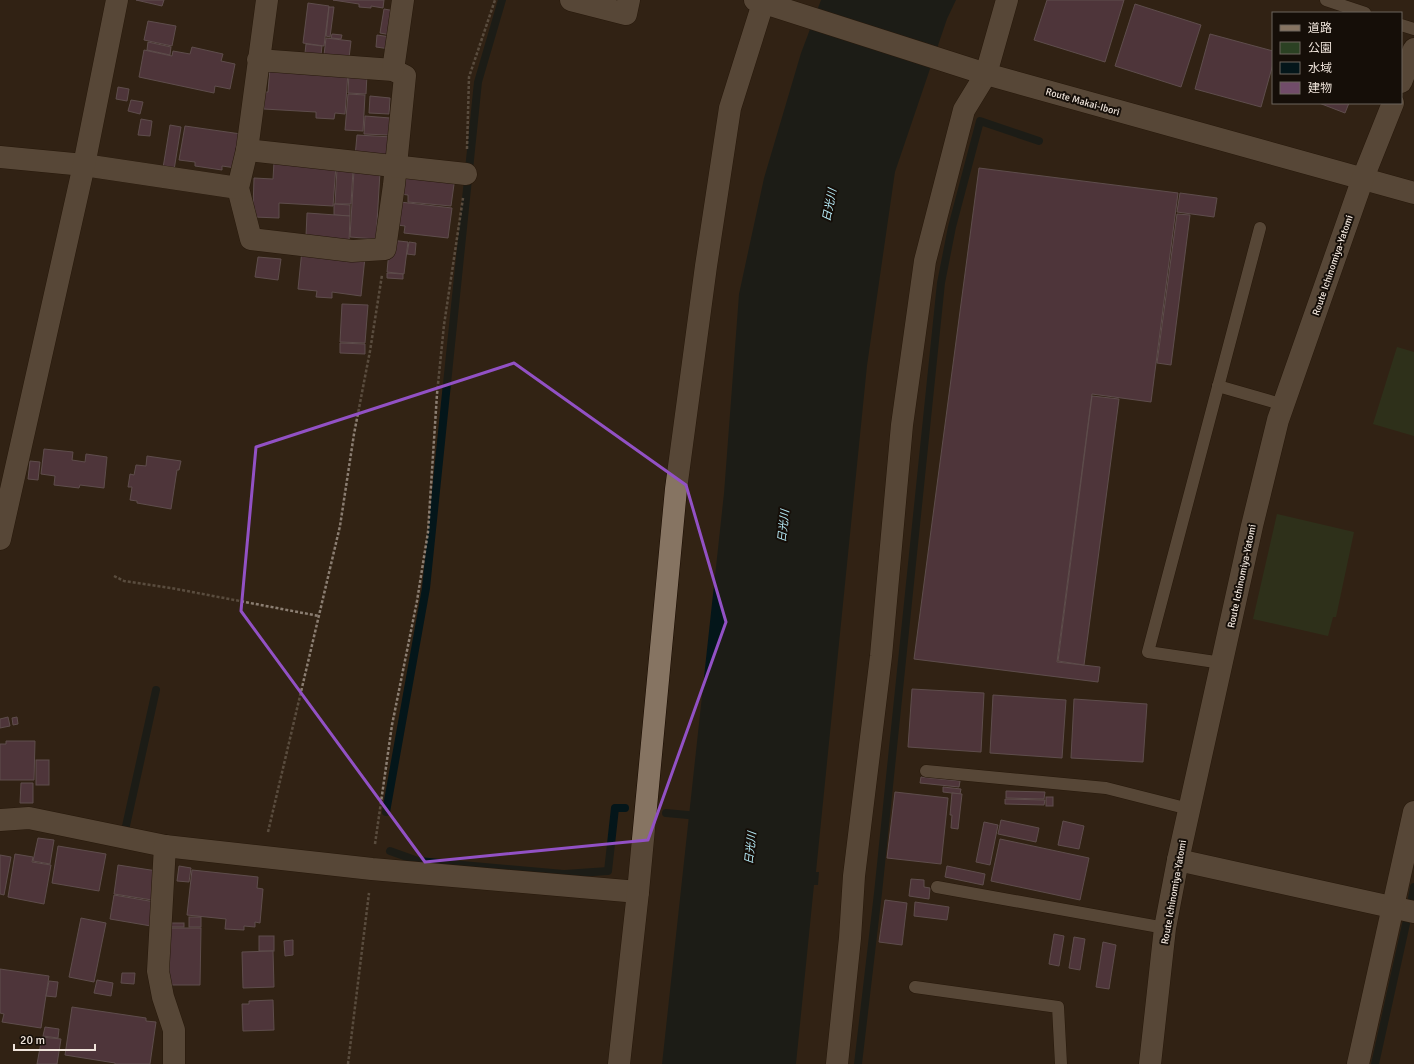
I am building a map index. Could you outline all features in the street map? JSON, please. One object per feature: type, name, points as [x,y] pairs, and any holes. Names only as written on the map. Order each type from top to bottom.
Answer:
[{"type":"street","points":[[0,539],[84,165],[117,0]]},
{"type":"street","points":[[258,60],[393,70],[404,76],[394,185],[385,249],[352,251],[251,239],[238,188],[247,150],[258,60],[267,0]]},
{"type":"street","points":[[393,70],[403,0]]},
{"type":"street","points":[[571,0],[626,14],[629,0]]},
{"type":"street","points":[[837,1064],[850,938],[854,876],[881,656],[902,425],[925,261],[964,110],[980,72],[1006,0]]},
{"type":"street","points":[[619,1064],[638,892],[676,489],[706,266],[730,108],[766,3]]},
{"type":"street","name":"Route Makai-Ibori","points":[[766,3],[980,72],[1414,193]]},
{"type":"street","points":[[1402,79],[1414,49]]},
{"type":"street","name":"Route Ichinomiya-Yatomi","points":[[1150,1064],[1165,928],[1178,860],[1252,526],[1278,420],[1362,178],[1392,104]]},
{"type":"street","points":[[247,150],[466,174]]},
{"type":"street","points":[[0,157],[84,165],[238,188]]},
{"type":"street","points":[[1358,1064],[1414,812]]},
{"type":"street","points":[[0,820],[29,818],[166,846],[263,857],[372,869],[638,892]]},
{"type":"street","points":[[166,846],[158,970],[163,997],[174,1030],[174,1064]]},
{"type":"street","points":[[1178,860],[1414,912]]},
{"type":"lane","points":[[1326,0],[1362,12]]},
{"type":"lane","points":[[1402,25],[1414,29]]},
{"type":"lane","points":[[1222,663],[1148,652],[1260,228]]},
{"type":"lane","points":[[1218,386],[1284,405]]},
{"type":"lane","points":[[926,771],[1106,788],[1189,809]]},
{"type":"lane","points":[[937,887],[1165,928]]},
{"type":"lane","points":[[915,987],[1058,1006],[1061,1064]]},
{"type":"path","points":[[348,1064],[381,795],[392,725],[417,601],[428,532],[437,394],[444,325],[465,186],[469,77],[495,0]]},
{"type":"path","points":[[263,857],[340,526],[354,434],[370,351],[385,249]]},
{"type":"path","points":[[114,576],[124,581],[171,588],[320,616]]},
{"type":"highlighted area","points":[[514,363],[686,485],[726,622],[648,840],[425,862],[241,611],[256,447]]},
{"type":"green space","points":[[1397,347],[1414,352],[1414,436],[1373,424]]},
{"type":"green space","points":[[1277,514],[1354,532],[1336,617],[1333,617],[1328,636],[1253,619]]},
{"type":"water","name":"日光川","points":[[821,0],[956,0],[947,19],[895,172],[867,366],[816,872],[819,872],[818,885],[814,885],[796,1064],[662,1064],[724,493],[739,294],[764,178],[801,53]]},
{"type":"building","points":[[136,0],[164,0],[162,6]]},
{"type":"building","points":[[333,0],[384,0],[383,8],[371,6],[371,8],[359,7],[359,4]]},
{"type":"building","points":[[1047,0],[1124,0],[1105,62],[1034,40]]},
{"type":"building","points":[[308,3],[329,6],[324,46],[303,43]]},
{"type":"building","points":[[1135,4],[1201,25],[1181,87],[1115,66]]},
{"type":"building","points":[[329,7],[334,7],[330,37],[326,36]]},
{"type":"building","points":[[384,9],[395,11],[391,35],[380,33]]},
{"type":"building","points":[[148,21],[176,26],[172,46],[144,40]]},
{"type":"building","points":[[332,34],[342,35],[341,39],[331,38]]},
{"type":"building","points":[[1210,34],[1272,51],[1272,68],[1261,107],[1195,89]]},
{"type":"building","points":[[377,35],[391,37],[390,49],[376,47]]},
{"type":"building","points":[[326,38],[351,41],[349,58],[324,55]]},
{"type":"building","points":[[148,42],[171,47],[170,55],[147,50]]},
{"type":"building","points":[[306,44],[322,46],[321,55],[305,53]]},
{"type":"building","points":[[192,47],[223,54],[221,61],[235,64],[230,89],[215,86],[214,93],[139,77],[144,50],[172,56],[173,51],[190,54]]},
{"type":"building","points":[[270,67],[348,72],[345,114],[335,113],[334,119],[316,118],[316,112],[264,109],[265,92],[268,92]]},
{"type":"building","points":[[349,72],[367,74],[366,94],[348,93]]},
{"type":"building","points":[[118,87],[129,89],[127,101],[116,99]]},
{"type":"building","points":[[348,94],[365,95],[363,131],[345,130]]},
{"type":"building","points":[[370,96],[390,98],[389,114],[369,113]]},
{"type":"building","points":[[131,100],[143,102],[140,114],[128,111]]},
{"type":"building","points":[[1322,104],[1349,104],[1345,113]]},
{"type":"building","points":[[365,116],[390,118],[388,135],[364,134]]},
{"type":"building","points":[[141,119],[152,121],[150,136],[138,135]]},
{"type":"building","points":[[170,125],[181,127],[174,170],[163,168]]},
{"type":"building","points":[[185,126],[241,134],[236,168],[222,166],[222,170],[195,166],[195,162],[179,160]]},
{"type":"building","points":[[357,135],[392,137],[390,159],[355,157]]},
{"type":"building","points":[[274,162],[336,165],[333,206],[279,203],[279,218],[254,217],[254,178],[273,179]]},
{"type":"building","points":[[979,168],[1178,193],[1151,402],[1092,394],[1057,662],[1100,667],[1098,682],[914,659]]},
{"type":"building","points":[[337,169],[353,170],[351,204],[335,204]]},
{"type":"building","points":[[354,170],[380,172],[376,239],[350,237]]},
{"type":"building","points":[[403,171],[455,177],[451,206],[408,202],[408,195],[400,194]]},
{"type":"building","points":[[1180,193],[1217,198],[1214,217],[1177,212]]},
{"type":"building","points":[[400,202],[452,208],[448,238],[404,233],[405,226],[397,225]]},
{"type":"building","points":[[334,204],[350,205],[350,216],[334,215]]},
{"type":"building","points":[[307,213],[350,216],[349,242],[306,236]]},
{"type":"building","points":[[1177,214],[1190,215],[1171,365],[1157,363]]},
{"type":"building","points":[[390,240],[408,242],[404,274],[387,272]]},
{"type":"building","points":[[409,242],[416,243],[415,255],[407,254]]},
{"type":"building","points":[[302,250],[365,257],[361,296],[332,292],[332,298],[316,297],[317,291],[298,289]]},
{"type":"building","points":[[258,257],[281,259],[278,280],[255,277]]},
{"type":"building","points":[[387,273],[403,274],[403,279],[387,278]]},
{"type":"building","points":[[342,304],[368,305],[365,343],[340,342]]},
{"type":"building","points":[[340,343],[365,344],[365,354],[340,353]]},
{"type":"building","points":[[1092,396],[1119,399],[1084,665],[1058,661]]},
{"type":"building","points":[[44,449],[73,452],[72,460],[85,462],[86,454],[107,457],[104,488],[80,485],[79,488],[54,485],[55,476],[41,474]]},
{"type":"building","points":[[147,456],[181,461],[179,470],[177,470],[171,509],[137,503],[137,501],[130,500],[132,487],[128,487],[130,474],[134,475],[136,465],[146,466]]},
{"type":"building","points":[[30,461],[40,462],[38,480],[28,479]]},
{"type":"building","points":[[912,689],[984,693],[981,752],[908,747]]},
{"type":"building","points":[[993,695],[1066,700],[1062,758],[990,753]]},
{"type":"building","points":[[1074,699],[1147,704],[1143,762],[1071,758]]},
{"type":"building","points":[[8,717],[10,726],[0,728],[0,719]]},
{"type":"building","points":[[17,717],[18,724],[13,725],[12,718]]},
{"type":"building","points":[[6,741],[35,741],[34,780],[0,780],[0,744],[6,744]]},
{"type":"building","points":[[36,760],[49,760],[49,785],[36,785]]},
{"type":"building","points":[[921,777],[960,781],[959,787],[920,783]]},
{"type":"building","points":[[21,783],[33,783],[33,803],[20,803]]},
{"type":"building","points":[[943,787],[961,789],[960,794],[943,792]]},
{"type":"building","points":[[1006,791],[1045,792],[1044,799],[1006,798]]},
{"type":"building","points":[[895,792],[948,798],[941,864],[887,858]]},
{"type":"building","points":[[952,793],[962,794],[958,829],[951,828],[952,815],[950,815]]},
{"type":"building","points":[[1046,797],[1053,797],[1053,806],[1046,806]]},
{"type":"building","points":[[1005,799],[1045,800],[1044,805],[1005,804]]},
{"type":"building","points":[[1001,820],[1039,828],[1036,842],[998,834]]},
{"type":"building","points":[[1063,821],[1084,826],[1079,849],[1058,845]]},
{"type":"building","points":[[984,822],[998,825],[990,865],[976,862]]},
{"type":"building","points":[[38,838],[54,840],[50,864],[33,861]]},
{"type":"building","points":[[1000,839],[1089,858],[1080,900],[991,881]]},
{"type":"building","points":[[58,846],[106,854],[99,891],[52,883]]},
{"type":"building","points":[[15,854],[33,857],[32,862],[51,865],[44,904],[8,897]]},
{"type":"building","points":[[0,855],[11,857],[4,895],[0,894]]},
{"type":"building","points":[[118,865],[157,871],[152,900],[114,894]]},
{"type":"building","points":[[179,866],[191,868],[189,882],[177,881]]},
{"type":"building","points":[[947,866],[985,874],[983,885],[945,877]]},
{"type":"building","points":[[192,870],[258,877],[257,888],[263,889],[260,923],[255,922],[255,927],[244,926],[244,930],[225,929],[226,919],[187,915]]},
{"type":"building","points":[[911,879],[924,880],[924,887],[930,888],[929,899],[909,896]]},
{"type":"building","points":[[114,895],[155,902],[151,926],[110,919]]},
{"type":"building","points":[[885,900],[907,903],[902,945],[879,942]]},
{"type":"building","points":[[915,902],[949,907],[947,920],[914,916]]},
{"type":"building","points":[[189,917],[201,917],[201,927],[189,927]]},
{"type":"building","points":[[81,918],[106,923],[94,982],[69,977]]},
{"type":"building","points":[[171,923],[184,923],[184,927],[171,927]]},
{"type":"building","points":[[170,928],[201,928],[200,985],[169,985]]},
{"type":"building","points":[[1054,934],[1064,936],[1059,966],[1049,964]]},
{"type":"building","points":[[259,936],[274,936],[274,951],[259,951]]},
{"type":"building","points":[[1074,937],[1085,939],[1080,970],[1069,968]]},
{"type":"building","points":[[293,940],[293,955],[285,956],[284,941]]},
{"type":"building","points":[[1103,942],[1116,945],[1109,989],[1096,987]]},
{"type":"building","points":[[273,951],[274,987],[243,988],[242,952]]},
{"type":"building","points":[[0,969],[49,976],[41,1028],[2,1022],[4,1014],[0,1013]]},
{"type":"building","points":[[122,973],[135,973],[134,984],[121,983]]},
{"type":"building","points":[[97,980],[113,983],[111,996],[94,993]]},
{"type":"building","points":[[49,981],[58,982],[56,997],[46,996]]},
{"type":"building","points":[[273,1000],[274,1030],[243,1031],[242,1004],[249,1004],[249,1001]]},
{"type":"building","points":[[72,1007],[146,1018],[146,1021],[156,1022],[150,1064],[115,1064],[65,1055]]},
{"type":"building","points":[[45,1027],[59,1029],[58,1038],[43,1036]]},
{"type":"building","points":[[42,1037],[61,1039],[57,1064],[37,1064]]},
{"type":"waterway","points":[[386,812],[426,588],[478,82],[502,0]]},
{"type":"waterway","points":[[858,1064],[878,893],[941,283],[952,227],[980,121],[1039,141]]},
{"type":"waterway","points":[[126,826],[156,690]]},
{"type":"waterway","points":[[390,851],[418,861],[564,874],[608,871],[615,808],[625,808]]},
{"type":"waterway","points":[[666,813],[699,816]]},
{"type":"waterway","points":[[1412,898],[1414,887]]},
{"type":"waterway","points":[[1375,1064],[1406,924]]}]
